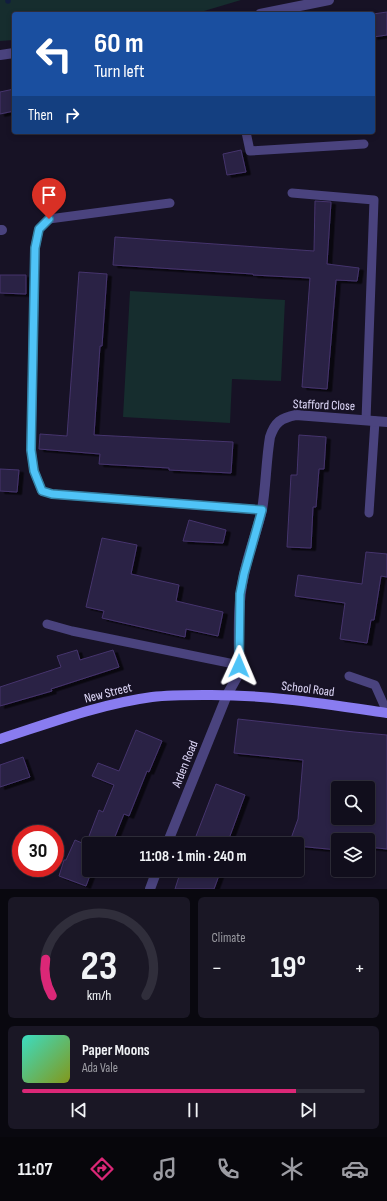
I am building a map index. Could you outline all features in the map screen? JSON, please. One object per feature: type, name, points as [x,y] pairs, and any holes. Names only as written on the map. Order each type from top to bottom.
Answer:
[{"type":"main road","name":"New Street","points":[[0,739],[78,714],[120,703],[159,696],[182,694],[226,694]]},
{"type":"main road","name":"School Road","points":[[226,694],[286,699],[387,712]]},
{"type":"street","points":[[270,12],[329,0]]},
{"type":"street","points":[[0,55],[12,53]]},
{"type":"street","name":"Stafford Close","points":[[226,694],[237,677],[239,666],[240,594],[262,510],[270,437],[273,428],[279,421],[296,415],[387,422]]},
{"type":"street","name":"Arden Road","points":[[171,837],[226,694]]},
{"type":"street","points":[[150,889],[154,877]]},
{"type":"lane","points":[[246,134],[250,151],[364,144]]},
{"type":"lane","points":[[292,193],[374,200],[369,513]]},
{"type":"lane","points":[[170,203],[49,219],[39,229],[35,248],[31,450],[34,471],[42,491],[52,494],[262,510]]},
{"type":"lane","points":[[47,624],[72,631],[239,666]]},
{"type":"lane","points":[[349,676],[375,685],[387,712]]},
{"type":"green space","points":[[0,0],[241,0],[201,12],[12,12],[12,40],[0,41]]},
{"type":"green space","points":[[130,291],[285,300],[281,381],[232,379],[230,423],[123,417]]},
{"type":"building","points":[[387,12],[387,35],[375,37],[375,14]]},
{"type":"building","points":[[12,89],[12,111],[0,114],[0,92]]},
{"type":"building","points":[[241,150],[246,172],[227,175],[223,154]]},
{"type":"building","points":[[315,201],[331,202],[327,264],[359,268],[357,281],[336,280],[327,389],[302,387],[310,278],[113,265],[115,237],[314,251]]},
{"type":"building","points":[[79,272],[107,274],[94,435],[233,442],[231,473],[169,470],[169,468],[99,464],[100,454],[39,449],[40,434],[67,436]]},
{"type":"building","points":[[0,275],[26,275],[26,294],[0,293]]},
{"type":"building","points":[[299,435],[326,437],[324,469],[319,469],[316,507],[313,507],[311,548],[287,547],[291,475],[297,475]]},
{"type":"building","points":[[0,469],[19,470],[17,492],[0,491]]},
{"type":"building","points":[[189,520],[226,530],[223,543],[183,541]]},
{"type":"building","points":[[102,538],[137,545],[131,574],[179,585],[176,601],[223,612],[218,636],[186,629],[185,637],[102,618],[104,611],[86,607]]},
{"type":"building","points":[[366,552],[387,554],[387,577],[381,576],[374,620],[371,620],[367,643],[340,639],[345,603],[295,596],[298,575],[362,584]]},
{"type":"building","points":[[77,650],[80,660],[113,650],[119,667],[51,689],[52,691],[0,706],[0,687],[61,667],[57,656]]},
{"type":"building","points":[[238,719],[387,735],[387,849],[375,848],[375,833],[331,833],[331,849],[304,847],[304,837],[292,837],[298,819],[303,760],[234,753]]},
{"type":"building","points":[[136,730],[162,741],[149,772],[147,771],[129,816],[124,814],[115,837],[89,837],[99,810],[103,812],[114,785],[92,776],[98,763],[119,771]]},
{"type":"building","points":[[23,757],[30,777],[0,787],[0,765]]},
{"type":"building","points":[[216,784],[245,795],[230,837],[196,837]]},
{"type":"building","points":[[75,840],[82,843],[82,877],[89,877],[86,886],[62,877],[64,877],[64,860],[66,860]]},
{"type":"building","points":[[179,877],[218,877],[214,889],[175,889]]},
{"type":"route","points":[[49,219],[39,229],[35,248],[31,450],[34,471],[42,491],[52,494],[262,510],[240,594],[239,666]]}]
